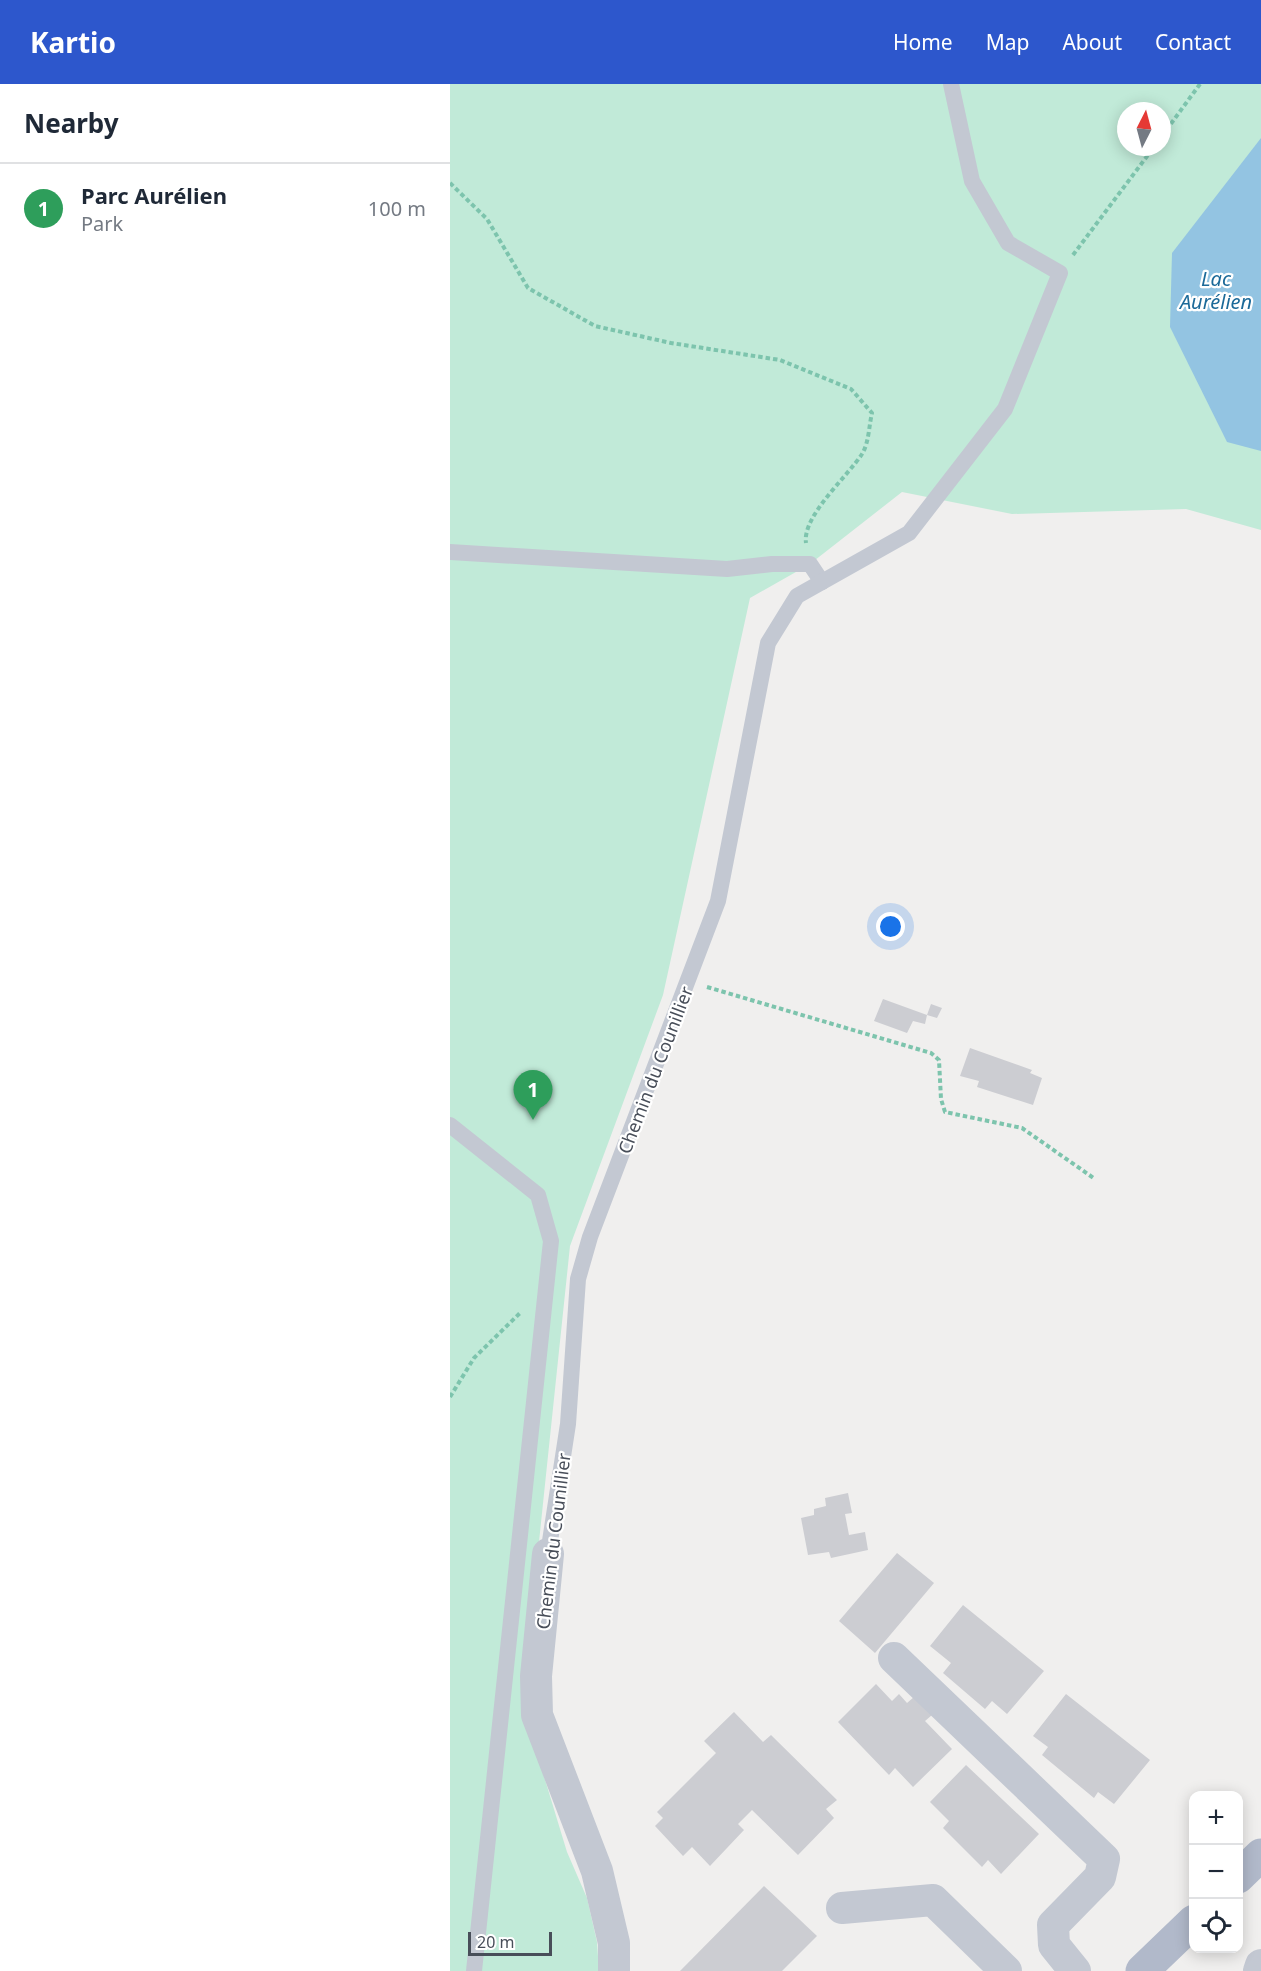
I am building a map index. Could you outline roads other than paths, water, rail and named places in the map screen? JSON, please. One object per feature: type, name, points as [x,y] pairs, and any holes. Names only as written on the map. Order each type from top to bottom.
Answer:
[{"type":"main road","points":[[1142,1971],[1189,1926]]},
{"type":"street","name":"Chemin du Counillier","points":[[549,1554],[536,1676],[537,1715],[597,1871],[614,1943],[614,1971]]},
{"type":"street","points":[[894,1658],[1104,1859],[1100,1876],[1053,1925],[1054,1945],[1075,1971]]},
{"type":"street","points":[[842,1908],[933,1900],[1006,1971]]},
{"type":"street","points":[[1259,1971],[1261,1965]]},
{"type":"lane","name":"Chemin du Counillier","points":[[549,1554],[568,1424],[578,1280],[590,1237],[718,901],[768,643],[797,596],[909,533],[1005,409],[1060,273],[1008,243],[972,181],[951,84]]},
{"type":"lane","points":[[450,552],[728,569],[772,564],[810,564],[822,582]]},
{"type":"lane","points":[[450,1125],[538,1195],[551,1241],[474,1971]]},
{"type":"water","name":"Lac Aurélien","points":[[1261,138],[1261,451],[1227,442],[1170,327],[1172,253]]},
{"type":"place","name":"Parc Aurélien","points":[[533,1120]]}]
